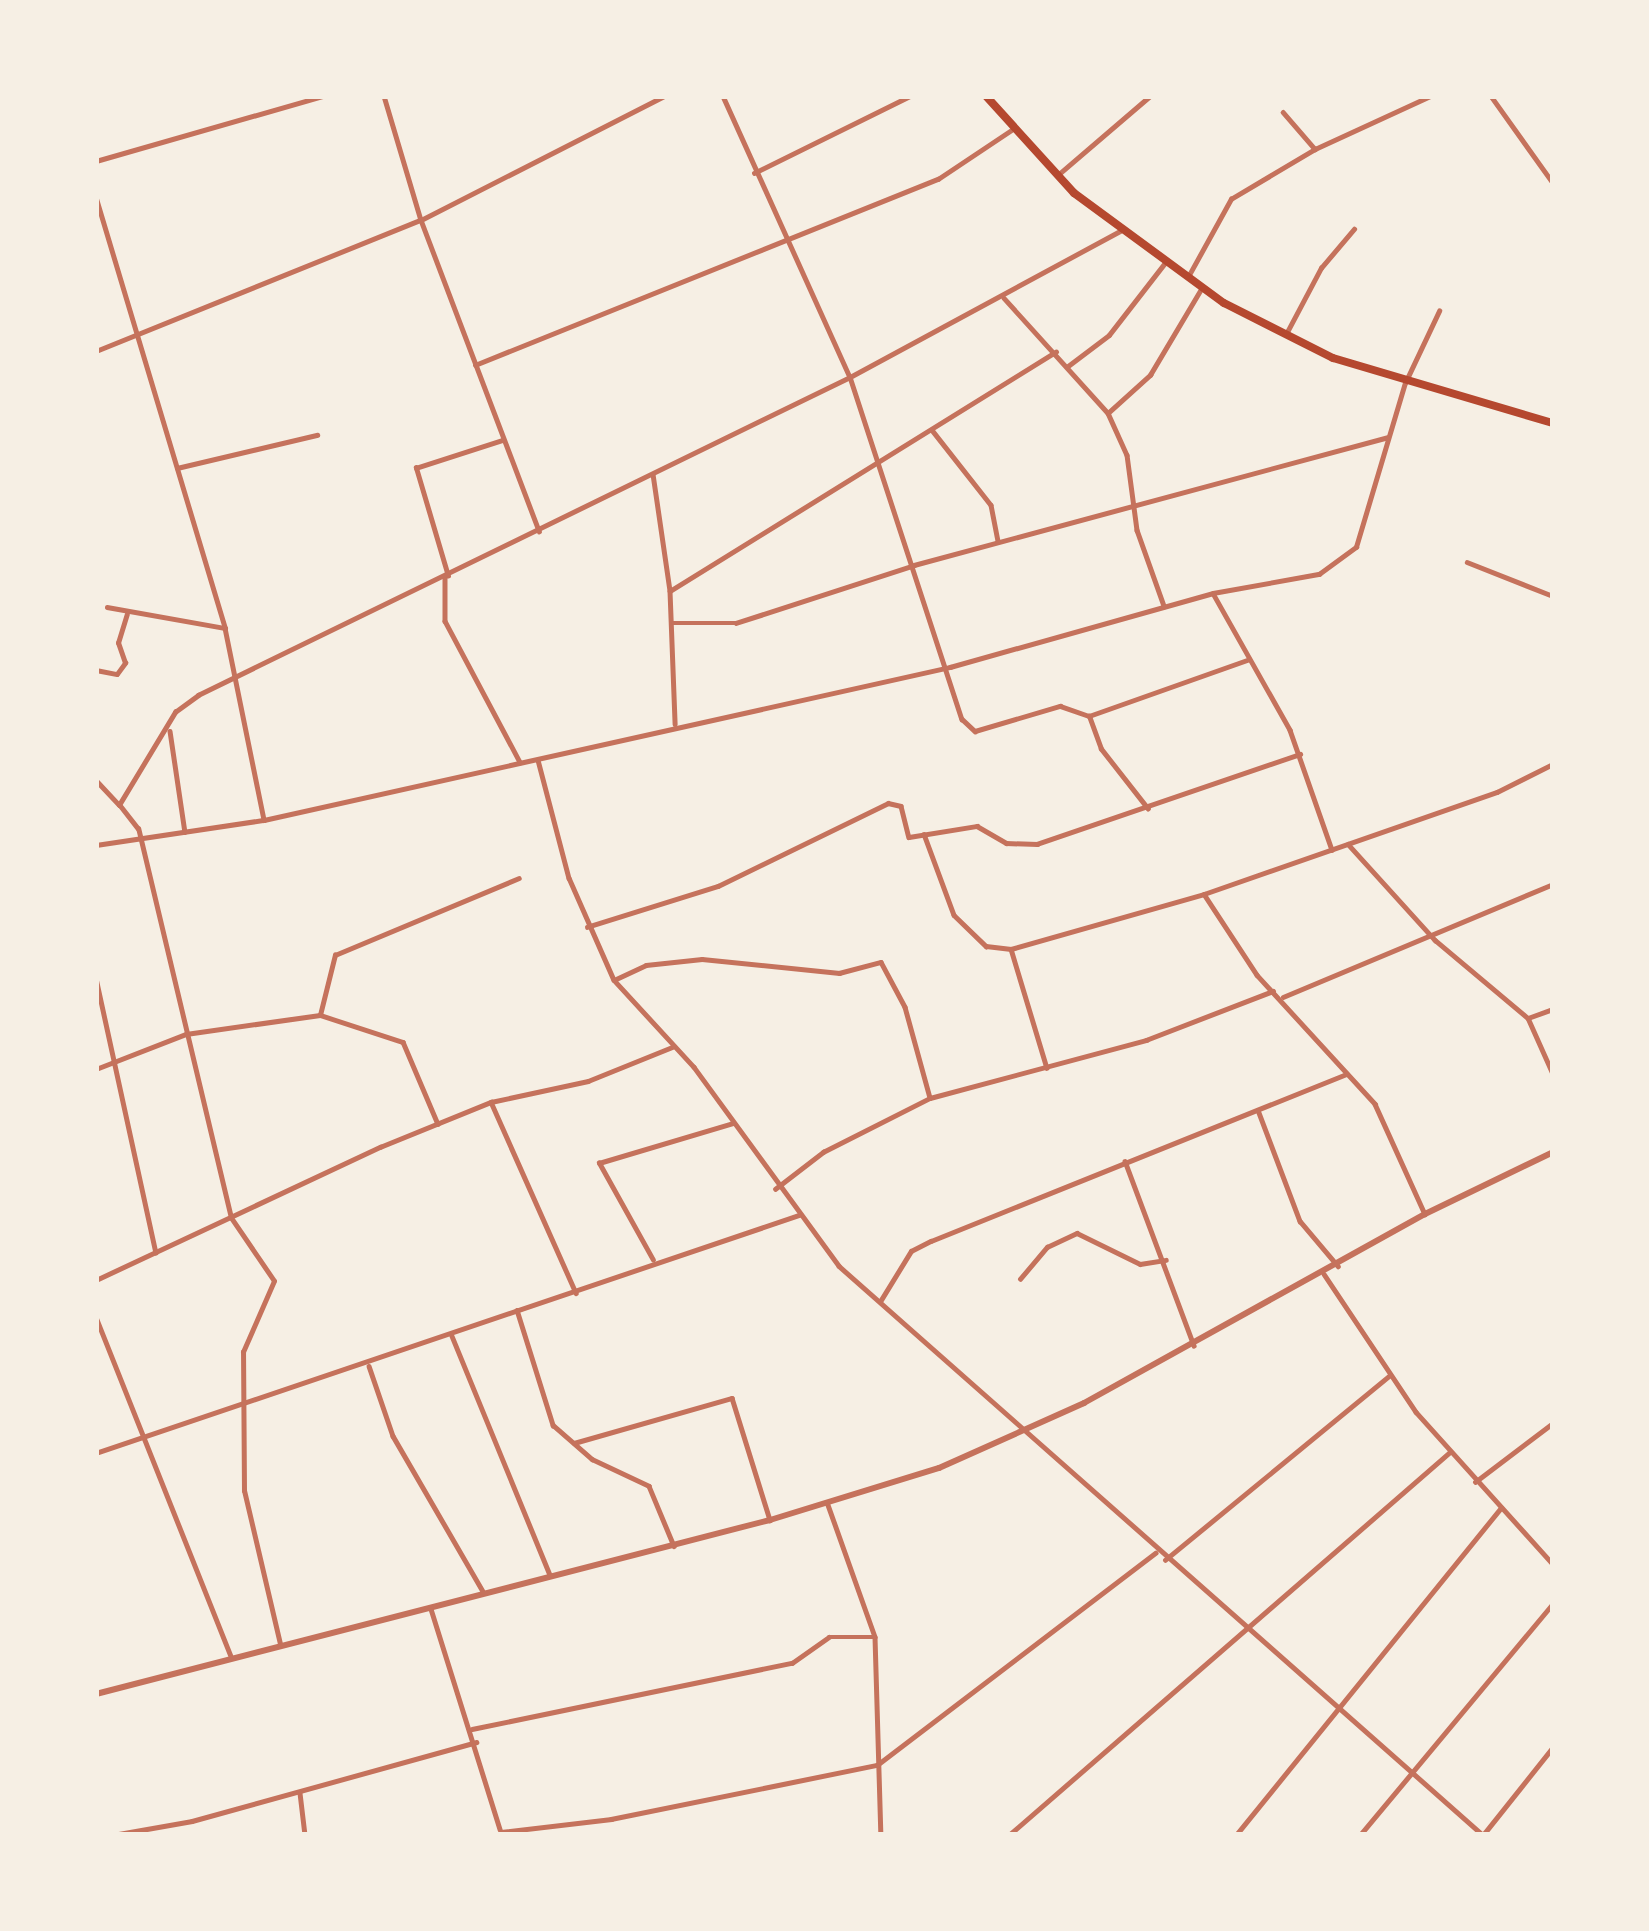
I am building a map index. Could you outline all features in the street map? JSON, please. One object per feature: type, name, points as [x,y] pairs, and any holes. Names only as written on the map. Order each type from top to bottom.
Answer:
[{"type":"main road","points":[[990,97],[1058,176],[1120,231],[1201,289],[1285,335],[1406,383],[1553,423]]},
{"type":"street","points":[[96,161],[322,96]]},
{"type":"street","points":[[384,96],[421,220],[540,532]]},
{"type":"street","points":[[96,351],[421,220],[664,96]]},
{"type":"street","points":[[723,96],[850,377],[950,667],[955,704],[975,731],[1060,706],[1088,716],[1246,660]]},
{"type":"street","points":[[754,173],[910,96]]},
{"type":"street","points":[[1058,176],[1150,96]]},
{"type":"street","points":[[1187,278],[1222,206],[1315,149],[1430,96]]},
{"type":"street","points":[[1491,96],[1553,183]]},
{"type":"street","points":[[1283,112],[1315,149]]},
{"type":"street","points":[[475,365],[938,179],[1013,129]]},
{"type":"street","points":[[96,197],[225,628],[264,820]]},
{"type":"street","points":[[1285,335],[1321,268],[1354,230]]},
{"type":"street","points":[[119,805],[179,707],[850,377],[1004,298],[1120,231]]},
{"type":"street","points":[[1068,366],[1109,334],[1164,263]]},
{"type":"street","points":[[1108,413],[1150,375],[1201,289]]},
{"type":"street","points":[[1004,298],[1108,413],[1138,510],[1137,530],[1164,606]]},
{"type":"street","points":[[96,845],[264,820],[675,724],[950,667],[1213,593],[1319,574],[1346,560],[1380,482],[1388,437],[1406,383],[1439,310]]},
{"type":"street","points":[[670,591],[1056,352]]},
{"type":"street","points":[[932,430],[991,506],[999,542]]},
{"type":"street","points":[[177,468],[317,435]]},
{"type":"street","points":[[673,623],[736,623],[914,565],[1138,510],[1388,437]]},
{"type":"street","points":[[502,440],[417,465],[446,577],[445,621],[520,762]]},
{"type":"street","points":[[652,474],[673,623],[675,724]]},
{"type":"street","points":[[1467,562],[1553,596]]},
{"type":"street","points":[[1213,593],[1300,754],[1332,850]]},
{"type":"street","points":[[107,607],[225,628]]},
{"type":"street","points":[[96,670],[117,674],[124,663],[118,643],[127,614]]},
{"type":"street","points":[[1088,716],[1102,749],[1148,809]]},
{"type":"street","points":[[169,729],[185,832]]},
{"type":"street","points":[[587,927],[718,886],[888,803],[901,806],[906,835],[977,826],[1006,843],[1037,844],[1300,754]]},
{"type":"street","points":[[538,759],[587,927],[614,980],[735,1123],[775,1189],[839,1266],[1165,1560],[1483,1835],[1553,1747]]},
{"type":"street","points":[[924,834],[954,915],[986,946],[1011,949],[1204,894],[1553,764]]},
{"type":"street","points":[[96,780],[140,838],[231,1218],[274,1281],[246,1340],[244,1491],[281,1647]]},
{"type":"street","points":[[1348,844],[1435,940],[1528,1018],[1553,1074]]},
{"type":"street","points":[[320,1015],[335,955],[519,878]]},
{"type":"street","points":[[1283,997],[1435,940],[1553,884]]},
{"type":"street","points":[[1204,894],[1273,991],[1375,1105],[1425,1214]]},
{"type":"street","points":[[1011,949],[1048,1068]]},
{"type":"street","points":[[614,980],[646,965],[702,959],[839,973],[881,962],[904,1007],[930,1098]]},
{"type":"street","points":[[96,979],[157,1253]]},
{"type":"street","points":[[775,1189],[823,1152],[930,1098],[1048,1068],[1273,991]]},
{"type":"street","points":[[1528,1018],[1553,1010]]},
{"type":"street","points":[[96,1069],[186,1034],[320,1015],[403,1042],[438,1124]]},
{"type":"street","points":[[96,1280],[490,1102],[589,1082],[673,1046]]},
{"type":"street","points":[[881,1300],[911,1251],[1124,1159],[1347,1074]]},
{"type":"street","points":[[490,1102],[576,1293]]},
{"type":"street","points":[[1258,1110],[1300,1221],[1338,1266]]},
{"type":"street","points":[[653,1260],[599,1163],[735,1123]]},
{"type":"street","points":[[96,1694],[770,1520],[1024,1432],[1194,1346],[1425,1214],[1553,1152]]},
{"type":"street","points":[[1124,1159],[1166,1260],[1194,1346]]},
{"type":"street","points":[[96,1454],[369,1366],[576,1293],[653,1260],[722,1246],[799,1215]]},
{"type":"street","points":[[1020,1279],[1047,1246],[1077,1233],[1140,1264],[1166,1260]]},
{"type":"street","points":[[1324,1274],[1390,1375],[1450,1452],[1553,1564]]},
{"type":"street","points":[[518,1310],[553,1425],[574,1443],[649,1486],[674,1546]]},
{"type":"street","points":[[96,1317],[232,1658]]},
{"type":"street","points":[[452,1336],[550,1576]]},
{"type":"street","points":[[369,1366],[393,1436],[484,1593]]},
{"type":"street","points":[[1165,1560],[1390,1375]]},
{"type":"street","points":[[574,1443],[731,1398],[770,1520]]},
{"type":"street","points":[[1475,1482],[1553,1423]]},
{"type":"street","points":[[1009,1835],[1450,1452]]},
{"type":"street","points":[[827,1502],[874,1637],[881,1835]]},
{"type":"street","points":[[1236,1835],[1343,1712],[1501,1508]]},
{"type":"street","points":[[1544,1554],[1553,1548]]},
{"type":"street","points":[[431,1609],[501,1834],[611,1820],[877,1766],[1156,1552]]},
{"type":"street","points":[[1360,1835],[1553,1603]]},
{"type":"street","points":[[472,1729],[792,1663],[829,1637],[874,1637]]},
{"type":"street","points":[[113,1835],[301,1793],[476,1742]]},
{"type":"street","points":[[301,1793],[305,1835]]}]
